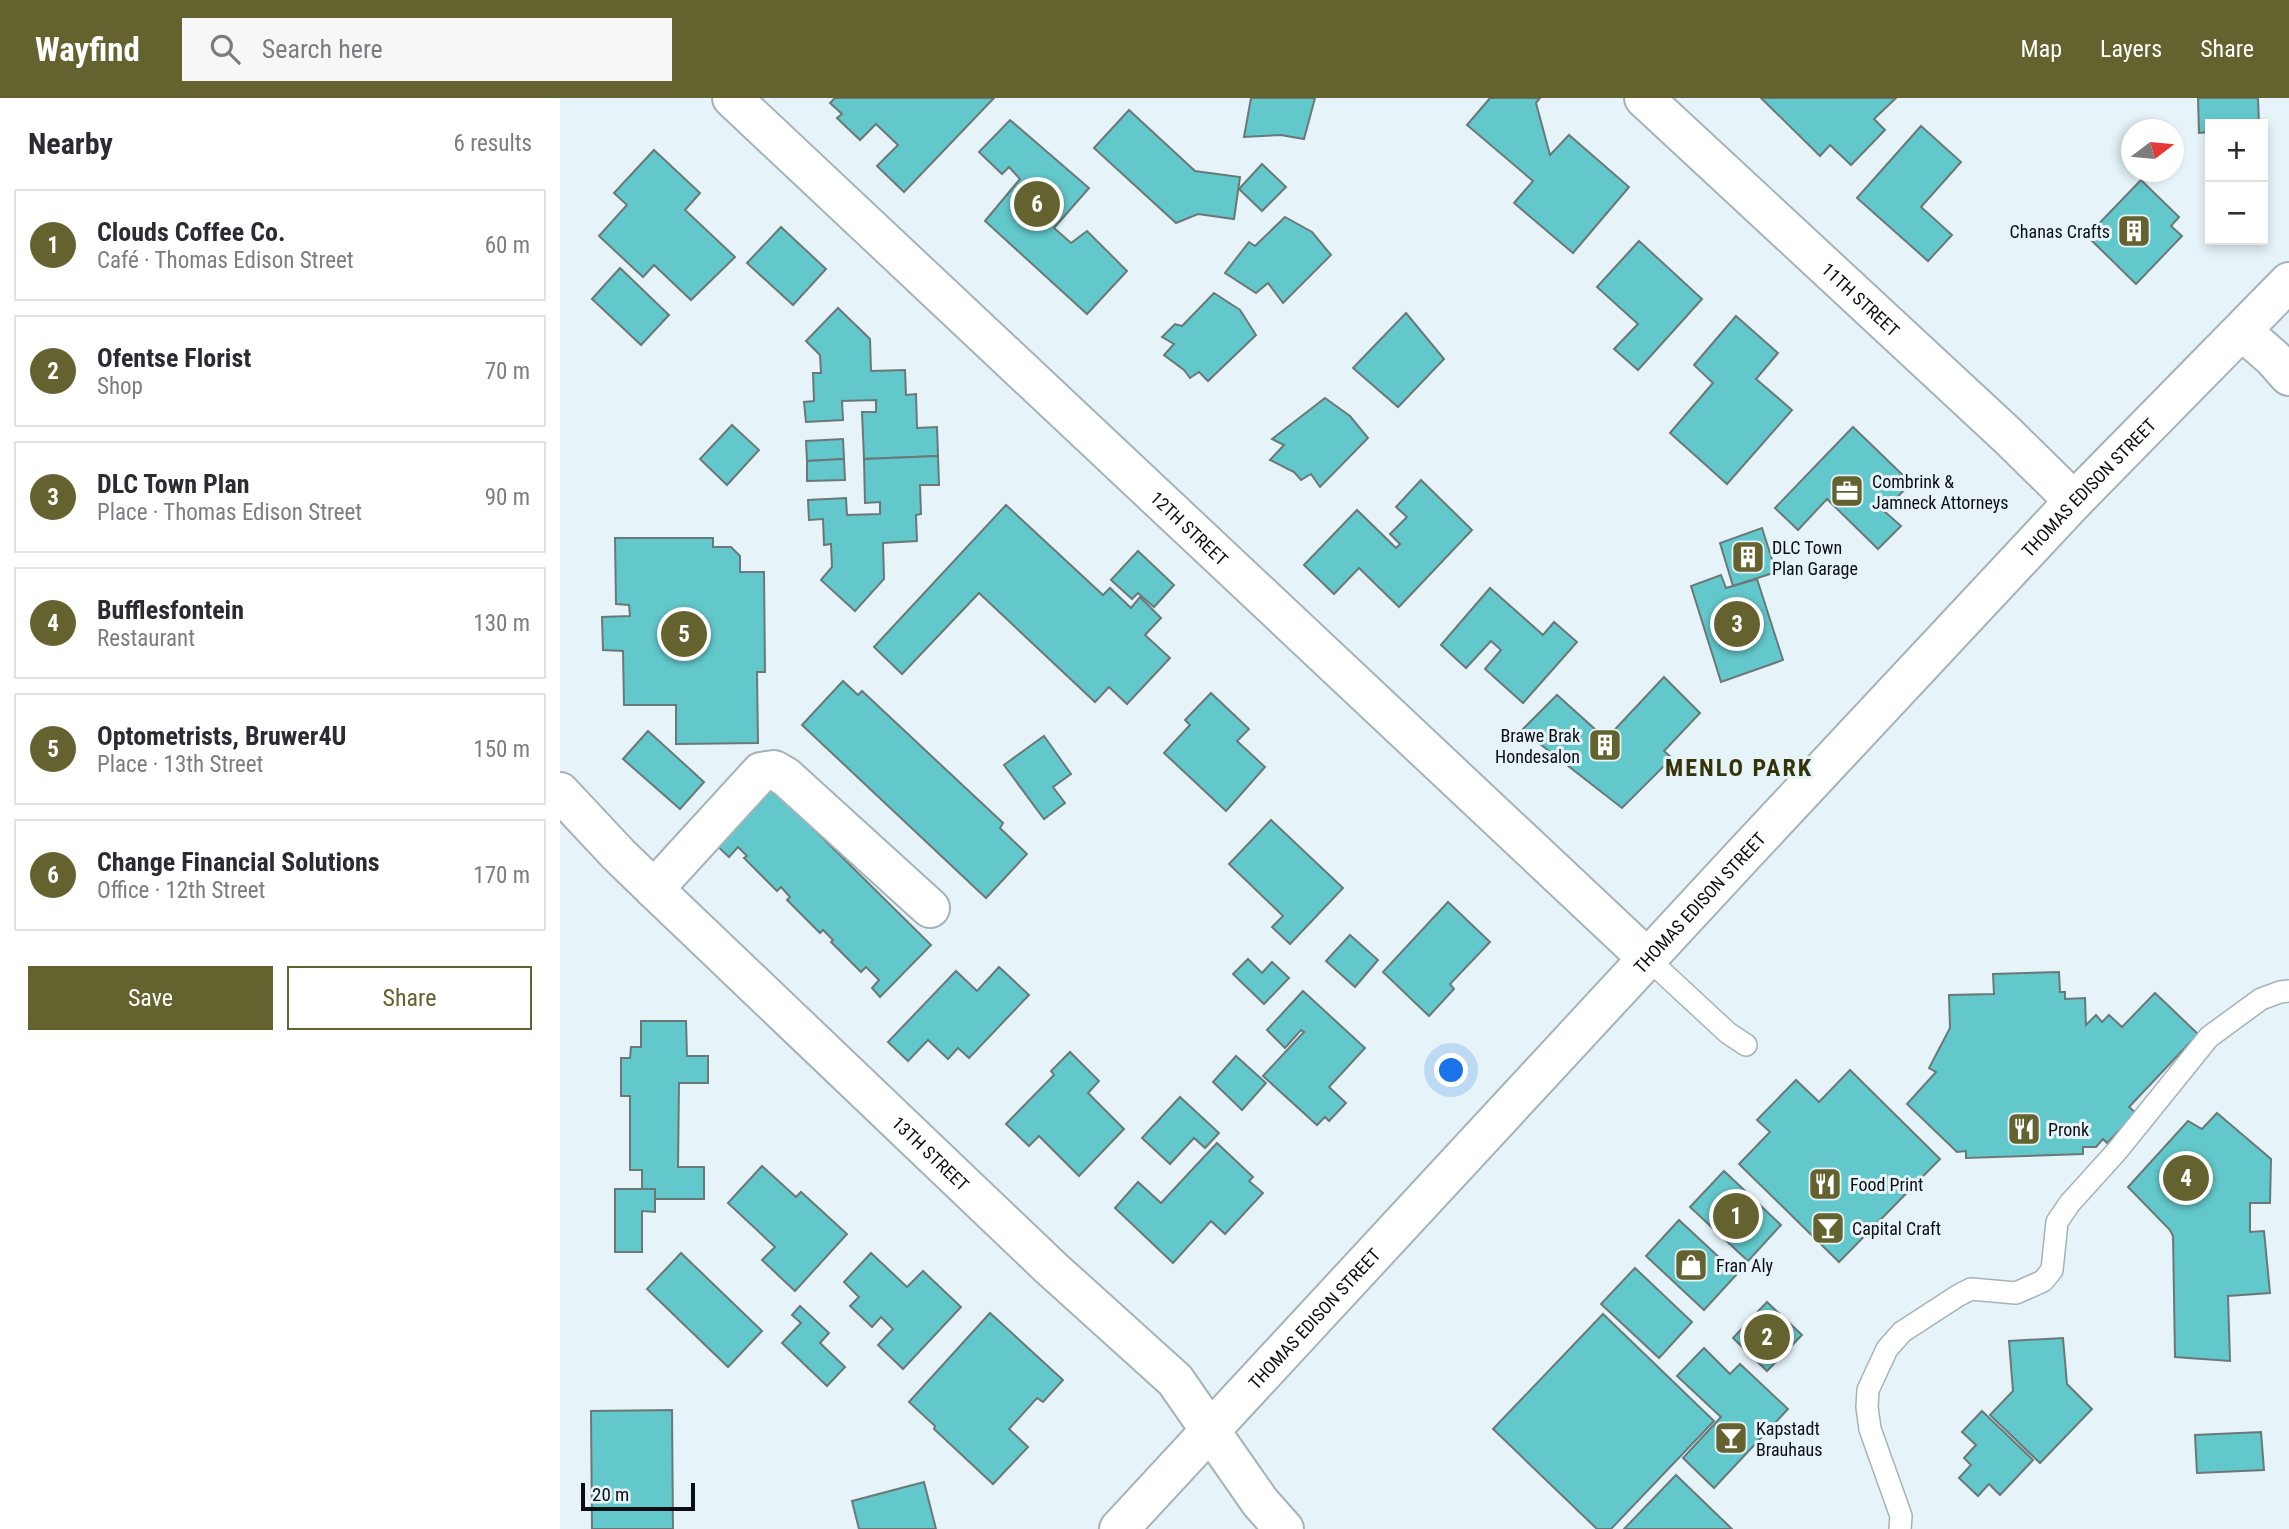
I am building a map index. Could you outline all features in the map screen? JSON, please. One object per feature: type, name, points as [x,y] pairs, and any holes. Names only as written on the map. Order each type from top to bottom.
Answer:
[{"type":"street","name":"12TH STREET","points":[[732,98],[1647,958]]},
{"type":"street","name":"11TH STREET","points":[[1644,98],[2008,436],[2074,501]]},
{"type":"street","name":"THOMAS EDISON STREET","points":[[1119,1529],[2074,501],[2289,282]]},
{"type":"street","points":[[2242,331],[2289,376]]},
{"type":"street","points":[[654,889],[761,772],[774,770],[786,777],[930,908]]},
{"type":"street","name":"13TH STREET","points":[[560,792],[654,889],[1051,1268],[1175,1380],[1260,1502],[1284,1529]]},
{"type":"lane","points":[[1647,958],[1728,1032],[1746,1045]]},
{"type":"lane","points":[[1900,1529],[1901,1516],[1870,1429],[1867,1406],[1868,1390],[1887,1349],[1902,1332],[1971,1289],[2016,1293],[2043,1281],[2052,1270],[2057,1222],[2070,1203],[2175,1081],[2195,1052],[2209,1037],[2254,1003],[2270,995],[2289,991]]},
{"type":"building","points":[[835,98],[994,98],[904,192],[877,166],[898,145],[876,124],[860,140],[837,118],[842,114],[830,103]]},
{"type":"building","points":[[1251,98],[1315,98],[1304,139],[1281,135],[1244,137]]},
{"type":"building","points":[[1490,98],[1540,98],[1536,103],[1550,155],[1569,135],[1629,187],[1573,253],[1514,203],[1533,181],[1467,125]]},
{"type":"building","points":[[1761,98],[1896,98],[1874,119],[1885,130],[1851,165],[1830,145],[1820,156]]},
{"type":"building","points":[[2198,98],[2258,98],[2259,119],[2205,119],[2205,132],[2199,133]]},
{"type":"building","points":[[1129,110],[1195,171],[1240,177],[1234,219],[1198,214],[1176,223],[1094,148]]},
{"type":"building","points":[[1010,120],[1089,188],[1054,228],[1071,243],[1087,231],[1127,271],[1087,314],[985,221],[1020,179],[1009,167],[1002,174],[979,152]]},
{"type":"building","points":[[1921,126],[1961,162],[1921,207],[1952,235],[1928,261],[1857,198]]},
{"type":"building","points":[[654,150],[700,193],[685,210],[735,257],[691,300],[654,265],[643,277],[599,236],[627,205],[614,193]]},
{"type":"building","points":[[1262,164],[1286,187],[1262,211],[1239,189]]},
{"type":"building","name":"Chanas Crafts","points":[[2139,182],[2143,182],[2179,217],[2171,226],[2182,236],[2136,284],[2087,236]]},
{"type":"building","points":[[1285,217],[1312,232],[1331,255],[1283,303],[1268,283],[1256,293],[1225,273],[1249,242],[1255,246]]},
{"type":"building","points":[[781,227],[826,269],[793,305],[747,263]]},
{"type":"building","points":[[1639,241],[1702,299],[1638,370],[1614,349],[1638,324],[1597,287]]},
{"type":"building","points":[[620,268],[669,315],[641,345],[592,299]]},
{"type":"building","points":[[1214,293],[1240,310],[1256,335],[1208,381],[1199,372],[1190,378],[1164,355],[1174,344],[1162,337],[1175,324],[1182,326]]},
{"type":"building","points":[[838,308],[870,339],[871,371],[905,370],[906,395],[916,394],[917,428],[937,427],[938,456],[864,459],[862,412],[876,412],[876,400],[842,401],[843,420],[806,422],[804,402],[814,401],[813,373],[821,373],[820,355],[806,341]]},
{"type":"building","points":[[1406,313],[1444,359],[1398,407],[1353,368]]},
{"type":"building","points":[[1736,316],[1778,353],[1756,379],[1792,410],[1727,484],[1670,433],[1713,383],[1694,365]]},
{"type":"building","points":[[1325,398],[1350,416],[1368,438],[1320,487],[1311,474],[1301,480],[1294,472],[1270,460],[1284,445],[1272,439]]},
{"type":"building","points":[[732,425],[759,450],[727,485],[700,459]]},
{"type":"building","name":"Combrink & Jamneck Attorneys","points":[[1853,427],[1911,483],[1884,511],[1901,526],[1878,549],[1827,499],[1798,530],[1775,508]]},
{"type":"building","points":[[843,439],[844,459],[807,461],[806,441]]},
{"type":"building","points":[[938,456],[939,485],[920,485],[921,514],[916,515],[917,541],[883,543],[884,579],[855,611],[821,580],[832,567],[831,544],[824,545],[823,519],[809,520],[808,500],[846,498],[847,515],[880,514],[880,502],[865,503],[864,459]]},
{"type":"building","points":[[844,459],[845,480],[807,481],[807,461]]},
{"type":"building","points":[[1421,480],[1472,530],[1399,607],[1359,568],[1334,594],[1304,565],[1357,510],[1396,548],[1400,544],[1390,534],[1407,517],[1396,507]]},
{"type":"building","points":[[1006,505],[1103,595],[1110,588],[1131,608],[1140,597],[1161,618],[1145,635],[1170,658],[1127,704],[1109,687],[1095,702],[979,593],[902,674],[874,647]]},
{"type":"building","name":"DLC Town Plan Garage","points":[[1762,528],[1776,572],[1733,586],[1720,543]]},
{"type":"building","points":[[615,538],[713,538],[713,547],[731,547],[740,556],[740,572],[764,572],[765,672],[757,672],[758,743],[676,744],[676,705],[624,705],[623,651],[603,650],[602,617],[630,616],[629,605],[616,604]]},
{"type":"building","points":[[1138,551],[1174,585],[1154,607],[1138,593],[1132,599],[1111,580]]},
{"type":"building","points":[[1721,575],[1726,588],[1757,579],[1783,660],[1721,682],[1691,586]]},
{"type":"building","points":[[1490,588],[1543,635],[1554,622],[1577,642],[1523,703],[1485,669],[1501,650],[1491,641],[1466,668],[1441,645]]},
{"type":"building","name":"Brawe Brak Hondesalon","points":[[1664,677],[1700,713],[1664,751],[1672,758],[1622,808],[1522,730],[1557,695],[1606,739]]},
{"type":"building","points":[[843,681],[858,695],[862,691],[1003,823],[1000,828],[1027,854],[986,898],[802,725]]},
{"type":"building","points":[[1211,693],[1249,729],[1237,741],[1265,767],[1226,811],[1164,753],[1190,725],[1185,720]]},
{"type":"building","points":[[648,731],[704,782],[680,809],[623,759]]},
{"type":"building","points":[[1044,736],[1071,774],[1053,787],[1065,803],[1044,819],[1004,765]]},
{"type":"building","points":[[769,785],[931,945],[880,997],[872,988],[879,980],[866,967],[861,972],[831,942],[833,940],[823,930],[820,933],[787,900],[790,897],[781,887],[777,891],[744,858],[747,856],[738,847],[729,857],[714,843]]},
{"type":"building","points":[[1271,820],[1343,888],[1290,944],[1272,927],[1283,916],[1229,864]]},
{"type":"building","points":[[1448,902],[1490,942],[1450,984],[1454,989],[1429,1016],[1383,972]]},
{"type":"building","points":[[1350,935],[1378,960],[1355,987],[1326,961]]},
{"type":"building","points":[[1248,959],[1262,973],[1272,962],[1289,978],[1264,1004],[1233,974]]},
{"type":"building","points":[[999,967],[1029,995],[969,1058],[958,1048],[948,1059],[928,1040],[908,1061],[888,1042],[956,971],[977,991]]},
{"type":"building","points":[[2059,972],[2060,992],[2065,992],[2065,999],[2085,998],[2086,1025],[2096,1015],[2102,1022],[2109,1015],[2122,1027],[2155,993],[2198,1034],[2129,1107],[2136,1113],[2107,1143],[2103,1139],[2096,1147],[2083,1147],[2083,1154],[1966,1158],[1966,1151],[1957,1152],[1907,1104],[1936,1072],[1929,1068],[1950,1028],[1949,995],[1994,994],[1993,974]]},
{"type":"building","points":[[1303,991],[1365,1048],[1329,1087],[1346,1103],[1329,1121],[1325,1117],[1317,1125],[1263,1076],[1304,1032],[1301,1030],[1285,1048],[1267,1030]]},
{"type":"building","points":[[641,1021],[686,1021],[687,1056],[708,1056],[708,1083],[679,1083],[678,1167],[704,1167],[704,1199],[655,1199],[655,1189],[642,1189],[642,1170],[630,1170],[630,1096],[621,1096],[621,1058],[630,1058],[631,1047],[641,1047]]},
{"type":"building","points":[[1070,1052],[1099,1081],[1088,1093],[1124,1129],[1079,1176],[1039,1136],[1029,1146],[1006,1124],[1054,1075],[1051,1071]]},
{"type":"building","points":[[1236,1056],[1266,1083],[1242,1110],[1213,1082]]},
{"type":"building","points":[[1850,1070],[1940,1159],[1839,1262],[1739,1164],[1770,1132],[1757,1120],[1796,1080],[1819,1102]]},
{"type":"building","points":[[1180,1097],[1219,1133],[1205,1148],[1194,1138],[1170,1164],[1142,1138]]},
{"type":"building","points":[[2217,1113],[2271,1159],[2270,1203],[2250,1203],[2250,1232],[2264,1231],[2270,1293],[2228,1296],[2230,1361],[2175,1357],[2173,1236],[2128,1187],[2188,1121],[2202,1129]]},
{"type":"building","points":[[1217,1143],[1253,1177],[1249,1181],[1263,1193],[1225,1234],[1211,1221],[1173,1263],[1115,1208],[1138,1182],[1161,1203]]},
{"type":"building","points":[[762,1166],[796,1197],[801,1192],[847,1234],[795,1291],[762,1260],[775,1247],[728,1203]]},
{"type":"building","points":[[1724,1171],[1781,1225],[1748,1261],[1690,1207]]},
{"type":"building","points":[[615,1189],[655,1189],[655,1212],[642,1211],[642,1252],[615,1252]]},
{"type":"building","name":"Fran Aly","points":[[1679,1220],[1737,1274],[1704,1310],[1646,1256]]},
{"type":"building","points":[[681,1253],[762,1331],[728,1367],[647,1289]]},
{"type":"building","points":[[871,1253],[907,1287],[923,1271],[961,1307],[903,1369],[878,1345],[893,1329],[881,1317],[872,1327],[850,1306],[859,1297],[844,1282]]},
{"type":"building","points":[[1635,1268],[1692,1322],[1659,1358],[1601,1304]]},
{"type":"building","points":[[1767,1302],[1802,1335],[1767,1371],[1733,1338]]},
{"type":"building","points":[[800,1306],[829,1333],[820,1343],[845,1367],[827,1386],[782,1343],[801,1323],[792,1315]]},
{"type":"building","points":[[990,1313],[1063,1380],[1043,1402],[1037,1398],[1009,1429],[1028,1447],[993,1484],[909,1402]]},
{"type":"building","points":[[1603,1314],[1714,1421],[1611,1529],[1597,1529],[1493,1429]]},
{"type":"building","points":[[2063,1338],[2067,1384],[2092,1409],[2040,1463],[1990,1415],[2013,1391],[2009,1341]]},
{"type":"building","name":"Kapstadt Brauhaus","points":[[1704,1348],[1730,1374],[1740,1364],[1788,1409],[1714,1488],[1683,1458],[1721,1417],[1677,1376]]},
{"type":"building","points":[[672,1410],[673,1529],[592,1529],[591,1411]]},
{"type":"building","points":[[1982,1411],[2033,1460],[2000,1495],[1989,1484],[1978,1496],[1959,1478],[1971,1465],[1964,1458],[1976,1445],[1962,1432]]},
{"type":"building","points":[[2261,1432],[2264,1470],[2197,1473],[2195,1435]]},
{"type":"building","points":[[1676,1475],[1732,1529],[1624,1529]]},
{"type":"building","points":[[924,1482],[936,1529],[859,1529],[852,1501]]},
{"type":"place","name":"Change Financial Solutions","points":[[1037,204]]},
{"type":"place","name":"Chanas Crafts","points":[[2134,231]]},
{"type":"place","name":"Combrink & Jamneck Attorneys","points":[[1847,491]]},
{"type":"place","name":"DLC Town Plan Garage","points":[[1748,557]]},
{"type":"place","name":"DLC Town Plan","points":[[1737,624]]},
{"type":"place","name":"Optometrists, Bruwer4U","points":[[684,634]]},
{"type":"place","name":"Brawe Brak Hondesalon","points":[[1605,745]]},
{"type":"place","name":"Pronk","points":[[2024,1129]]},
{"type":"place","name":"Bufflesfontein","points":[[2186,1178]]},
{"type":"place","name":"Food Print","points":[[1825,1184]]},
{"type":"place","name":"Clouds Coffee Co.","points":[[1736,1216]]},
{"type":"place","name":"Capital Craft","points":[[1828,1228]]},
{"type":"place","name":"Fran Aly","points":[[1691,1265]]},
{"type":"place","name":"Ofentse Florist","points":[[1767,1337]]},
{"type":"place","name":"Kapstadt Brauhaus","points":[[1731,1438]]},
{"type":"district","name":"MENLO PARK","points":[[1739,768]]}]
